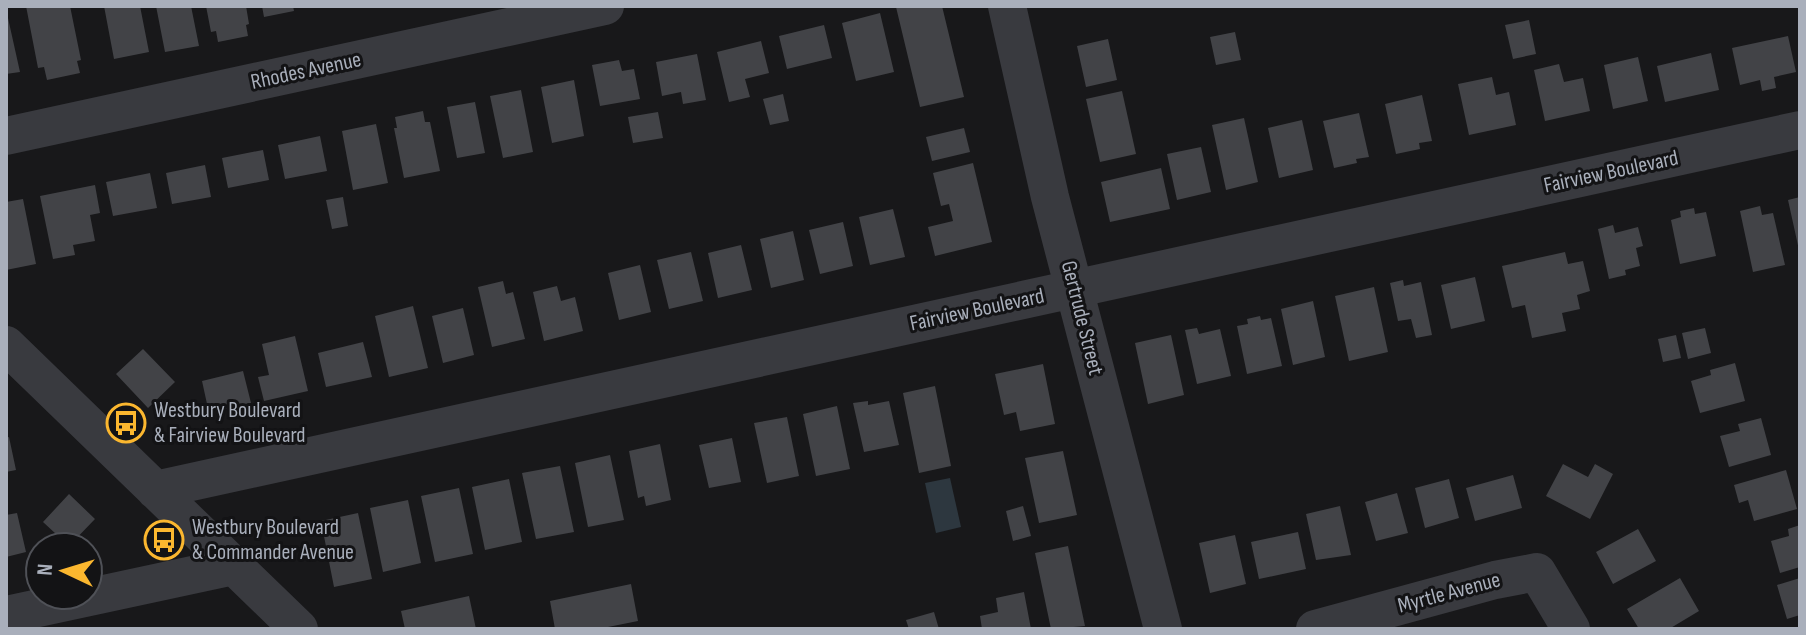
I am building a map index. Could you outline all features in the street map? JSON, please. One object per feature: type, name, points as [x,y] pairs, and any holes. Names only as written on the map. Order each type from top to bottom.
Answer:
[{"type":"street","name":"Rhodes Avenue","points":[[6,136],[605,6]]},
{"type":"street","name":"Gertrude Street","points":[[1007,6],[1050,197],[1163,629]]},
{"type":"street","name":"Fairview Boulevard","points":[[155,490],[1800,130]]},
{"type":"street","points":[[6,345],[299,629]]},
{"type":"street","points":[[30,617],[234,566]]},
{"type":"street","name":"Myrtle Avenue","points":[[1315,629],[1495,580],[1537,572],[1571,629]]},
{"type":"shaded area","points":[[950,478],[961,527],[936,533],[925,483]]},
{"type":"building","points":[[26,6],[70,6],[81,60],[77,61],[80,73],[47,80],[44,67],[38,68]]},
{"type":"building","points":[[104,6],[140,6],[149,52],[114,59]]},
{"type":"building","points":[[156,6],[191,6],[199,46],[165,52]]},
{"type":"building","points":[[206,6],[246,6],[248,36],[218,42],[216,31],[211,32]]},
{"type":"building","points":[[262,6],[293,6],[294,11],[264,17]]},
{"type":"building","points":[[898,6],[942,6],[964,97],[920,107]]},
{"type":"building","points":[[6,9],[20,72],[6,74]]},
{"type":"building","points":[[880,13],[894,72],[856,81],[842,23]]},
{"type":"building","points":[[1529,20],[1536,54],[1513,59],[1505,25]]},
{"type":"building","points":[[824,25],[832,58],[787,69],[779,36]]},
{"type":"building","points":[[1235,32],[1241,60],[1216,65],[1210,37]]},
{"type":"building","points":[[1788,36],[1796,72],[1774,77],[1776,88],[1762,91],[1760,80],[1740,85],[1732,48]]},
{"type":"building","points":[[1108,39],[1117,80],[1086,87],[1077,46]]},
{"type":"building","points":[[761,41],[769,73],[745,79],[750,97],[729,102],[717,52]]},
{"type":"building","points":[[1711,53],[1719,90],[1665,102],[1657,66]]},
{"type":"building","points":[[697,54],[706,100],[683,104],[681,92],[662,96],[656,62]]},
{"type":"building","points":[[1638,57],[1648,101],[1613,109],[1604,65]]},
{"type":"building","points":[[619,60],[622,71],[634,69],[640,99],[600,106],[592,65]]},
{"type":"building","points":[[1559,64],[1564,82],[1583,78],[1590,111],[1545,121],[1534,70]]},
{"type":"building","points":[[1492,77],[1496,95],[1509,92],[1516,125],[1469,135],[1458,84]]},
{"type":"building","points":[[574,80],[584,136],[552,143],[541,87]]},
{"type":"building","points":[[521,90],[533,152],[503,158],[490,96]]},
{"type":"building","points":[[1122,91],[1136,154],[1100,162],[1086,99]]},
{"type":"building","points":[[783,94],[789,121],[770,125],[763,99]]},
{"type":"building","points":[[1422,95],[1432,141],[1419,143],[1420,149],[1396,154],[1385,104]]},
{"type":"building","points":[[475,102],[485,153],[457,158],[447,107]]},
{"type":"building","points":[[423,111],[425,122],[430,122],[440,171],[404,178],[394,128],[397,128],[395,117]]},
{"type":"building","points":[[658,112],[663,138],[633,143],[628,117]]},
{"type":"building","points":[[1359,113],[1369,157],[1334,168],[1323,121]]},
{"type":"building","points":[[1244,118],[1258,182],[1226,190],[1212,125]]},
{"type":"building","points":[[1302,120],[1313,170],[1279,178],[1268,128]]},
{"type":"building","points":[[376,124],[388,183],[353,190],[342,131]]},
{"type":"building","points":[[964,128],[970,152],[932,161],[926,137]]},
{"type":"building","points":[[320,136],[327,171],[285,179],[278,145]]},
{"type":"building","points":[[1201,147],[1211,192],[1177,200],[1167,154]]},
{"type":"building","points":[[263,150],[269,180],[228,188],[222,158]]},
{"type":"building","points":[[973,163],[992,242],[935,256],[928,227],[953,221],[949,204],[941,206],[933,173]]},
{"type":"building","points":[[205,165],[211,197],[172,204],[166,173]]},
{"type":"building","points":[[1161,168],[1170,209],[1110,222],[1101,182]]},
{"type":"building","points":[[150,173],[157,208],[113,216],[106,182]]},
{"type":"building","points":[[95,185],[100,213],[90,215],[95,241],[73,245],[75,255],[53,259],[40,196]]},
{"type":"building","points":[[343,197],[348,226],[332,229],[326,200]]},
{"type":"building","points":[[1800,197],[1800,250],[1799,250],[1788,200]]},
{"type":"building","points":[[23,199],[36,264],[6,270],[6,202]]},
{"type":"building","points":[[1760,206],[1762,215],[1773,213],[1785,265],[1753,272],[1740,211]]},
{"type":"building","points":[[1694,208],[1695,214],[1706,212],[1716,256],[1680,264],[1671,220],[1681,217],[1680,211]]},
{"type":"building","points":[[893,209],[905,257],[870,265],[859,217]]},
{"type":"building","points":[[843,222],[853,266],[820,274],[809,230]]},
{"type":"building","points":[[1613,225],[1615,233],[1638,227],[1643,246],[1636,248],[1640,266],[1625,270],[1626,275],[1609,279],[1598,229]]},
{"type":"building","points":[[793,231],[804,280],[771,288],[760,239]]},
{"type":"building","points":[[741,245],[752,290],[718,298],[708,253]]},
{"type":"building","points":[[691,252],[703,301],[669,309],[657,260]]},
{"type":"building","points":[[1565,252],[1568,264],[1583,261],[1590,291],[1577,295],[1580,309],[1562,313],[1566,331],[1532,338],[1525,305],[1512,308],[1502,266]]},
{"type":"building","points":[[640,265],[651,312],[619,320],[608,273]]},
{"type":"building","points":[[1475,277],[1485,321],[1451,329],[1441,285]]},
{"type":"building","points":[[1403,280],[1404,286],[1421,282],[1432,335],[1416,338],[1411,319],[1398,321],[1390,283]]},
{"type":"building","points":[[503,281],[506,294],[513,292],[525,339],[492,347],[478,287]]},
{"type":"building","points":[[557,286],[561,301],[575,297],[583,331],[544,341],[533,292]]},
{"type":"building","points":[[1374,287],[1388,352],[1349,361],[1335,296]]},
{"type":"building","points":[[1313,301],[1325,357],[1293,365],[1281,309]]},
{"type":"building","points":[[413,306],[428,368],[389,377],[375,316]]},
{"type":"building","points":[[463,308],[474,355],[443,363],[432,316]]},
{"type":"building","points":[[1260,316],[1261,320],[1271,318],[1282,366],[1247,374],[1237,326],[1248,324],[1247,319]]},
{"type":"building","points":[[1197,328],[1199,334],[1220,329],[1231,376],[1197,384],[1185,330]]},
{"type":"building","points":[[1705,328],[1711,353],[1688,359],[1682,333]]},
{"type":"building","points":[[1171,335],[1184,395],[1148,404],[1135,343]]},
{"type":"building","points":[[1676,335],[1681,358],[1663,362],[1658,339]]},
{"type":"building","points":[[295,336],[308,391],[264,401],[258,377],[269,375],[262,344]]},
{"type":"building","points":[[363,342],[372,377],[326,387],[318,353]]},
{"type":"building","points":[[143,349],[175,382],[148,408],[116,374]]},
{"type":"building","points":[[1735,363],[1745,401],[1700,413],[1691,381],[1711,375],[1710,370]]},
{"type":"building","points":[[1043,364],[1055,424],[1020,431],[1016,412],[1004,415],[995,374]]},
{"type":"building","points":[[243,371],[251,403],[209,413],[202,381]]},
{"type":"building","points":[[935,386],[951,466],[919,473],[903,393]]},
{"type":"building","points":[[868,401],[868,405],[889,401],[899,445],[864,452],[853,403]]},
{"type":"building","points":[[837,406],[850,469],[816,476],[803,414]]},
{"type":"building","points":[[787,417],[799,476],[767,483],[754,423]]},
{"type":"building","points":[[1761,418],[1771,455],[1729,467],[1720,436],[1740,431],[1738,424]]},
{"type":"building","points":[[9,437],[16,470],[6,472],[6,438]]},
{"type":"building","points":[[732,438],[741,482],[709,488],[699,445]]},
{"type":"building","points":[[660,444],[671,500],[646,506],[644,496],[638,498],[629,451]]},
{"type":"building","points":[[1063,451],[1077,515],[1039,523],[1025,458]]},
{"type":"building","points":[[610,455],[624,520],[588,527],[575,463]]},
{"type":"building","points":[[1563,464],[1588,477],[1595,464],[1613,474],[1590,519],[1546,496]]},
{"type":"building","points":[[560,466],[574,532],[536,539],[522,473]]},
{"type":"building","points":[[1786,470],[1797,509],[1754,521],[1748,500],[1739,503],[1734,485]]},
{"type":"building","points":[[1513,475],[1522,508],[1475,521],[1466,488]]},
{"type":"building","points":[[509,479],[522,542],[485,550],[472,487]]},
{"type":"building","points":[[1449,479],[1459,518],[1425,528],[1415,488]]},
{"type":"building","points":[[459,488],[473,554],[435,562],[421,496]]},
{"type":"building","points":[[1397,493],[1408,533],[1376,541],[1365,502]]},
{"type":"building","points":[[69,494],[95,519],[83,531],[53,531],[43,522]]},
{"type":"building","points":[[408,500],[421,563],[383,572],[370,508]]},
{"type":"building","points":[[1023,506],[1031,536],[1013,541],[1006,511]]},
{"type":"building","points":[[1340,506],[1351,555],[1316,560],[1306,514]]},
{"type":"building","points":[[17,513],[24,552],[6,557],[6,515]]},
{"type":"building","points":[[358,513],[372,579],[334,587],[321,521]]},
{"type":"building","points":[[1800,525],[1800,567],[1780,573],[1771,541],[1789,536],[1788,529]]},
{"type":"building","points":[[1638,529],[1656,561],[1613,584],[1596,552]]},
{"type":"building","points":[[1298,532],[1306,569],[1259,579],[1251,542]]},
{"type":"building","points":[[1235,535],[1246,584],[1210,593],[1199,543]]},
{"type":"building","points":[[1068,546],[1085,626],[1051,629],[1035,553]]},
{"type":"building","points":[[1680,578],[1699,611],[1669,629],[1639,629],[1627,609]]},
{"type":"building","points":[[1800,578],[1800,615],[1787,619],[1777,585]]},
{"type":"building","points":[[631,584],[638,621],[598,629],[555,629],[550,601]]},
{"type":"building","points":[[1024,592],[1031,629],[982,629],[980,616],[998,612],[996,598]]},
{"type":"building","points":[[469,596],[476,629],[405,629],[401,611]]},
{"type":"building","points":[[934,612],[939,629],[909,629],[906,620]]},
{"type":"place","name":"Westbury Boulevard & Fairview Boulevard","points":[[126,423]]},
{"type":"place","name":"Westbury Boulevard & Commander Avenue","points":[[164,540]]}]
